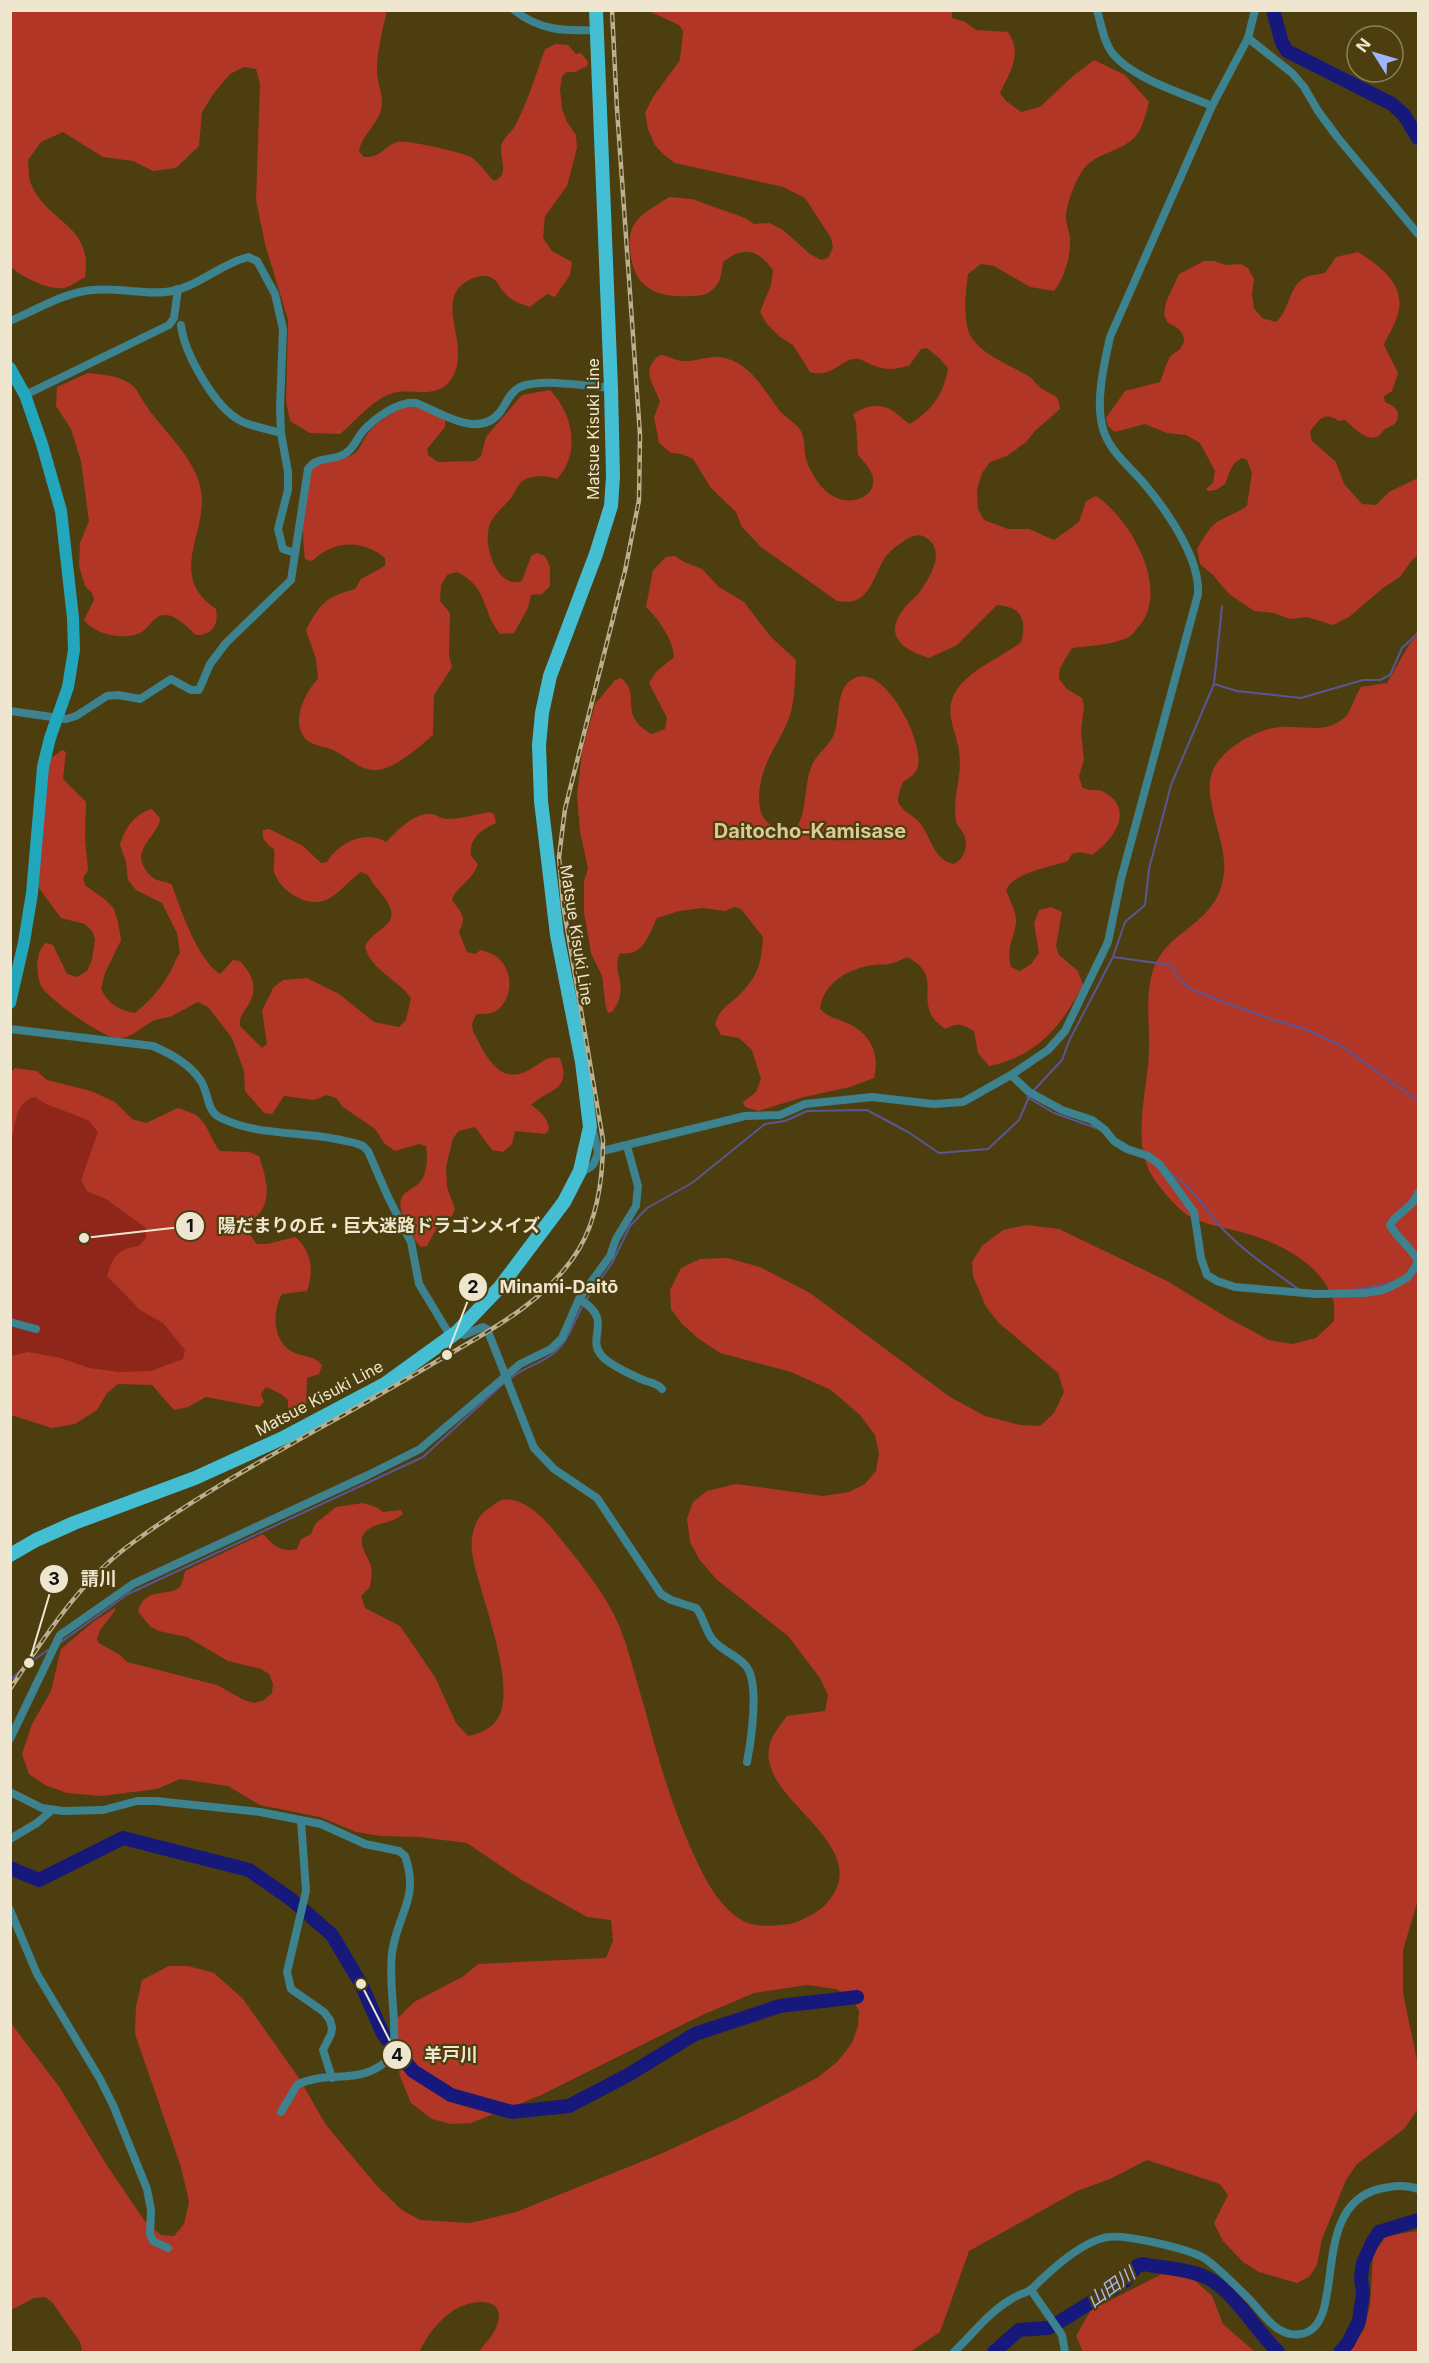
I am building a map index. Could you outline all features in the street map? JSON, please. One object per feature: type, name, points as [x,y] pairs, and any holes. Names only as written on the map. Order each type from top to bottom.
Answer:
[{"type":"main road","name":"Matsue Kisuki Line","points":[[10,1555],[74,1522],[195,1478],[285,1437],[385,1384],[454,1334],[500,1287],[564,1202],[579,1171],[590,1127],[582,1062],[557,935],[541,801],[539,745],[542,712],[550,676],[599,546],[611,506],[613,476],[611,388],[596,10]]},
{"type":"street","points":[[514,10],[539,26],[550,29],[596,30]]},
{"type":"street","points":[[1097,10],[1109,47],[1114,55],[1139,73],[1212,106]]},
{"type":"street","points":[[598,1152],[745,1116],[780,1115],[805,1104],[872,1097],[933,1104],[963,1102],[1011,1075],[1048,1050],[1065,1032],[1108,942],[1121,879],[1198,594],[1199,581],[1190,552],[1148,488],[1109,444],[1102,426],[1100,412],[1110,337],[1212,106],[1248,38],[1252,12]]},
{"type":"street","points":[[1248,38],[1299,82],[1338,138],[1419,234]]},
{"type":"street","points":[[10,321],[79,292],[117,289],[170,292],[209,277],[237,260],[248,257],[257,261],[275,294],[283,329],[281,433],[288,472],[288,490],[278,529],[283,549],[295,553]]},
{"type":"street","points":[[25,395],[169,325],[174,318],[178,289]]},
{"type":"street","points":[[181,325],[183,340],[194,363],[226,410],[241,421],[281,433]]},
{"type":"street","points":[[10,368],[25,395],[61,511],[74,618],[72,670],[43,767],[30,904],[10,1003]]},
{"type":"street","points":[[10,711],[66,719],[76,716],[100,700],[113,695],[140,699],[171,680],[197,691],[202,685],[210,664],[226,643],[291,580],[308,469],[315,461],[339,457],[346,453],[364,430],[400,405],[416,403],[463,423],[480,425],[493,419],[520,387],[570,383],[611,388]]},
{"type":"street","points":[[10,1029],[153,1046],[178,1059],[192,1070],[202,1081],[212,1110],[219,1117],[273,1133],[310,1134],[363,1146],[368,1151],[411,1242],[419,1284],[454,1334],[464,1335],[486,1328],[534,1448],[555,1469],[597,1498],[661,1594],[671,1600],[696,1608],[713,1641],[742,1661],[749,1671],[753,1702],[751,1744],[747,1762]]},
{"type":"street","points":[[1011,1075],[1029,1092],[1062,1110],[1092,1120],[1114,1141],[1127,1149],[1148,1156],[1160,1165],[1194,1212],[1201,1258],[1207,1275],[1235,1287],[1316,1294],[1365,1293],[1392,1286],[1408,1276],[1419,1263],[1416,1254],[1401,1241],[1390,1225],[1394,1218],[1411,1205],[1419,1193]]},
{"type":"street","points":[[579,1171],[588,1170],[595,1164],[598,1152],[590,1127]]},
{"type":"street","points":[[10,1739],[60,1635],[133,1584],[420,1449],[507,1379],[520,1364],[551,1349],[562,1338],[610,1256],[638,1200],[638,1186],[627,1146]]},
{"type":"street","points":[[583,1301],[594,1310],[599,1320],[598,1345],[602,1356],[644,1380],[657,1384],[662,1389]]},
{"type":"street","points":[[10,1322],[36,1329]]},
{"type":"street","points":[[10,1792],[33,1805],[52,1810],[103,1810],[137,1801],[156,1801],[260,1812],[321,1824],[365,1844],[399,1851],[405,1856],[410,1872],[410,1898],[392,1953],[393,2055],[375,2070],[360,2075],[314,2079],[297,2085],[281,2112]]},
{"type":"street","points":[[10,1839],[37,1823],[52,1810]]},
{"type":"street","points":[[301,1820],[306,1891],[287,1972],[291,1989],[324,2012],[330,2020],[332,2028],[323,2050],[332,2078]]},
{"type":"street","points":[[10,1910],[37,1974],[100,2079],[113,2105],[147,2188],[151,2210],[150,2234],[153,2241],[168,2248]]},
{"type":"street","points":[[954,2352],[1010,2299],[1031,2290],[1065,2259],[1093,2242],[1113,2236],[1136,2238],[1202,2258],[1250,2300],[1271,2325],[1300,2335],[1309,2332],[1325,2312],[1335,2241],[1339,2226],[1352,2206],[1367,2194],[1390,2186],[1403,2185],[1419,2189]]},
{"type":"street","points":[[1031,2290],[1062,2335],[1065,2352]]},
{"type":"shaded area","points":[[11,10],[387,11],[377,64],[382,101],[381,111],[359,151],[364,157],[370,157],[397,142],[434,147],[471,157],[494,181],[502,175],[503,171],[502,144],[520,115],[545,49],[556,44],[568,45],[576,54],[581,53],[588,62],[587,66],[575,72],[567,72],[562,76],[560,89],[562,109],[576,135],[577,148],[567,186],[545,216],[543,238],[552,251],[572,262],[570,275],[555,297],[547,294],[530,307],[509,297],[490,277],[473,278],[463,284],[456,292],[453,301],[458,347],[456,370],[444,387],[430,392],[406,391],[390,394],[370,407],[340,434],[310,433],[290,421],[286,401],[288,320],[265,244],[256,200],[260,84],[256,69],[244,67],[230,74],[214,93],[202,112],[199,146],[176,168],[153,171],[133,161],[103,157],[63,132],[41,142],[28,160],[31,184],[48,208],[76,235],[86,259],[85,277],[66,287],[51,287],[28,279],[11,267]]},
{"type":"shaded area","points":[[649,11],[952,11],[952,18],[965,22],[976,30],[1008,32],[1015,55],[1000,93],[1006,101],[1021,112],[1040,107],[1094,60],[1125,75],[1149,102],[1142,124],[1133,139],[1122,147],[1095,159],[1078,178],[1066,213],[1070,240],[1068,260],[1061,280],[1054,291],[1030,287],[994,266],[981,264],[968,274],[965,302],[968,330],[972,338],[986,352],[1030,377],[1042,389],[1056,396],[1060,409],[1026,442],[1007,456],[990,462],[982,473],[977,490],[978,509],[984,520],[1008,529],[1029,529],[1054,540],[1079,522],[1086,501],[1096,496],[1109,506],[1133,537],[1142,555],[1151,592],[1148,610],[1131,636],[1107,644],[1072,648],[1060,668],[1059,679],[1067,689],[1082,698],[1084,706],[1081,731],[1084,760],[1079,776],[1082,787],[1104,792],[1114,799],[1119,807],[1120,816],[1113,833],[1092,855],[1080,852],[1072,854],[1068,861],[1025,874],[1010,884],[1006,890],[1016,919],[1010,949],[1011,967],[1020,971],[1031,964],[1039,953],[1034,923],[1039,910],[1051,907],[1062,912],[1056,946],[1059,955],[1078,971],[1083,985],[1066,1014],[1046,1038],[1021,1055],[1006,1061],[989,1066],[978,1053],[974,1031],[960,1025],[953,1025],[945,1029],[935,1020],[929,1010],[928,986],[924,971],[907,957],[891,964],[866,966],[848,973],[832,984],[822,999],[820,1009],[823,1012],[857,1028],[868,1039],[875,1053],[874,1078],[850,1087],[804,1097],[758,1111],[745,1107],[743,1102],[756,1092],[761,1079],[752,1050],[739,1038],[721,1035],[715,1024],[723,1009],[738,997],[756,973],[763,937],[741,909],[735,907],[725,911],[703,908],[679,911],[657,918],[644,944],[634,952],[620,953],[617,967],[621,987],[618,1003],[612,1012],[608,1013],[606,1008],[602,976],[591,953],[584,912],[584,881],[588,869],[580,831],[577,796],[582,752],[595,704],[615,680],[621,678],[630,692],[632,712],[641,727],[652,734],[665,729],[667,718],[649,683],[656,672],[674,657],[673,650],[664,630],[646,607],[653,570],[666,557],[675,556],[702,569],[719,587],[744,602],[771,637],[796,660],[791,712],[765,767],[759,801],[765,819],[772,825],[782,828],[796,828],[800,821],[810,771],[815,759],[834,734],[841,694],[850,681],[857,677],[868,677],[880,684],[891,695],[901,709],[915,741],[918,766],[914,774],[903,782],[898,796],[899,804],[920,823],[942,858],[954,864],[957,862],[963,856],[966,845],[965,837],[956,821],[955,812],[960,760],[950,710],[953,697],[965,680],[1021,642],[1023,634],[1021,616],[1012,609],[997,605],[957,645],[929,658],[910,650],[898,640],[895,633],[896,625],[906,606],[923,587],[934,565],[935,550],[932,543],[925,537],[920,535],[911,537],[890,552],[860,598],[846,602],[837,601],[761,547],[742,527],[736,512],[711,488],[693,459],[671,453],[659,443],[654,417],[660,402],[649,371],[654,361],[660,355],[682,361],[714,357],[730,360],[747,370],[779,410],[799,428],[803,436],[808,465],[822,487],[837,498],[856,500],[867,495],[871,490],[873,478],[869,468],[858,455],[856,422],[853,415],[865,408],[880,406],[890,409],[910,424],[925,413],[936,400],[948,368],[927,348],[921,349],[909,366],[882,368],[853,359],[825,373],[810,372],[793,345],[780,337],[767,324],[760,312],[771,285],[773,270],[762,258],[750,252],[737,254],[723,262],[718,283],[711,291],[702,295],[665,295],[655,292],[640,280],[632,261],[631,231],[639,218],[669,197],[692,199],[745,218],[754,224],[769,223],[783,230],[810,254],[821,260],[828,258],[833,248],[831,238],[805,198],[783,187],[675,163],[655,145],[648,129],[645,113],[653,97],[680,60],[683,31],[679,25]]},
{"type":"shaded area","points":[[1358,252],[1375,263],[1389,277],[1398,294],[1398,314],[1384,345],[1398,373],[1392,391],[1384,396],[1385,402],[1398,412],[1397,421],[1374,438],[1360,433],[1345,420],[1339,421],[1329,417],[1319,420],[1310,432],[1312,441],[1336,462],[1344,484],[1362,504],[1376,505],[1389,492],[1418,478],[1418,555],[1400,577],[1383,588],[1349,617],[1333,625],[1307,617],[1290,619],[1274,613],[1254,611],[1229,594],[1200,564],[1197,549],[1211,527],[1247,506],[1252,473],[1247,460],[1242,458],[1238,460],[1231,469],[1225,484],[1216,490],[1208,491],[1206,489],[1213,483],[1215,471],[1200,443],[1186,435],[1167,433],[1145,424],[1115,432],[1108,426],[1106,418],[1125,391],[1160,382],[1170,357],[1183,345],[1182,333],[1168,323],[1164,315],[1166,302],[1179,274],[1204,261],[1226,265],[1241,264],[1248,268],[1254,279],[1252,295],[1254,308],[1262,318],[1276,322],[1300,281],[1308,276],[1325,273],[1336,257]]},
{"type":"shaded area","points":[[88,373],[116,377],[132,385],[155,418],[182,450],[196,474],[202,500],[191,571],[194,584],[202,597],[216,609],[217,619],[214,628],[207,633],[196,635],[179,620],[166,615],[155,619],[140,633],[125,636],[109,635],[95,629],[84,620],[94,600],[92,593],[85,586],[79,566],[80,543],[89,521],[81,461],[71,429],[56,406],[57,387]]},
{"type":"shaded area","points":[[550,390],[564,410],[569,422],[571,446],[565,469],[557,479],[534,477],[521,482],[511,498],[491,521],[488,540],[495,567],[507,580],[514,582],[522,581],[531,556],[537,553],[545,556],[550,567],[550,586],[542,594],[531,595],[528,608],[514,633],[500,634],[475,585],[457,572],[447,575],[441,585],[440,601],[450,613],[449,655],[452,667],[434,695],[433,735],[397,763],[381,769],[363,768],[333,750],[307,740],[299,726],[299,717],[308,692],[318,679],[316,659],[306,630],[324,603],[337,595],[355,589],[361,579],[385,566],[385,558],[376,552],[348,544],[329,549],[312,561],[305,559],[303,487],[309,472],[321,463],[349,457],[355,453],[369,432],[380,422],[391,414],[409,407],[422,409],[445,419],[445,427],[427,449],[428,455],[438,462],[475,461],[481,456],[486,437],[522,395]]},
{"type":"shaded area","points":[[1418,635],[1418,1900],[1403,1950],[1403,1993],[1418,2065],[1418,2109],[1404,2129],[1357,2164],[1346,2180],[1322,2239],[1317,2265],[1309,2277],[1297,2283],[1259,2272],[1243,2262],[1223,2241],[1214,2223],[1228,2195],[1220,2184],[1147,2160],[1110,2179],[1077,2191],[969,2251],[940,2332],[910,2352],[479,2352],[495,2330],[499,2318],[498,2310],[493,2305],[477,2302],[458,2308],[445,2317],[432,2331],[419,2352],[80,2352],[82,2350],[80,2342],[52,2302],[45,2297],[34,2298],[11,2310],[10,2022],[60,2088],[106,2164],[144,2220],[161,2235],[174,2236],[184,2224],[189,2202],[181,2167],[135,2034],[136,2007],[142,1980],[169,1966],[188,1966],[214,1973],[243,1999],[299,2078],[326,2125],[377,2186],[402,2210],[420,2220],[470,2223],[516,2212],[658,2155],[739,2118],[817,2078],[837,2062],[852,2043],[858,2026],[859,2011],[852,1998],[836,1989],[807,1985],[754,1993],[700,2016],[539,2096],[471,2123],[451,2124],[432,2119],[411,2103],[401,2079],[393,2048],[395,2021],[414,2002],[464,1976],[478,1964],[606,1958],[613,1941],[611,1920],[587,1917],[520,1879],[467,1843],[356,1832],[320,1817],[260,1805],[228,1786],[180,1779],[157,1789],[101,1796],[67,1793],[45,1785],[29,1774],[22,1754],[32,1724],[51,1691],[61,1649],[93,1622],[115,1608],[100,1630],[97,1639],[99,1643],[120,1655],[127,1662],[217,1685],[254,1703],[264,1700],[272,1693],[273,1684],[269,1674],[261,1669],[228,1661],[187,1637],[151,1627],[138,1612],[141,1603],[152,1595],[177,1589],[182,1583],[185,1571],[263,1534],[278,1547],[286,1550],[297,1549],[301,1539],[311,1534],[315,1524],[336,1507],[363,1503],[383,1512],[401,1510],[403,1514],[399,1517],[372,1527],[363,1535],[363,1549],[371,1566],[372,1575],[370,1587],[361,1596],[365,1608],[400,1626],[435,1677],[456,1723],[468,1736],[476,1734],[487,1729],[496,1721],[502,1706],[504,1687],[495,1639],[475,1569],[472,1552],[473,1533],[483,1512],[502,1500],[518,1502],[540,1515],[551,1527],[591,1578],[614,1615],[627,1647],[659,1761],[677,1815],[710,1887],[729,1911],[743,1921],[756,1925],[794,1923],[820,1909],[827,1903],[838,1883],[839,1864],[831,1846],[787,1795],[775,1777],[769,1760],[769,1747],[773,1736],[787,1716],[825,1711],[828,1695],[820,1678],[788,1636],[716,1579],[699,1559],[690,1542],[687,1519],[693,1502],[707,1491],[736,1484],[823,1496],[849,1492],[865,1484],[876,1471],[879,1453],[875,1435],[860,1415],[831,1390],[791,1372],[720,1353],[699,1339],[682,1324],[671,1309],[670,1290],[681,1268],[700,1259],[727,1258],[760,1267],[810,1293],[950,1397],[985,1416],[1020,1425],[1040,1426],[1054,1413],[1064,1392],[1058,1373],[999,1323],[986,1307],[973,1276],[972,1262],[982,1246],[1003,1230],[1026,1225],[1059,1229],[1167,1281],[1269,1340],[1293,1344],[1316,1338],[1334,1321],[1333,1299],[1318,1274],[1295,1255],[1269,1241],[1208,1224],[1189,1216],[1167,1196],[1150,1172],[1142,1144],[1142,1112],[1149,1051],[1150,986],[1155,965],[1163,952],[1204,915],[1220,890],[1224,859],[1210,787],[1211,774],[1217,763],[1233,747],[1262,731],[1279,727],[1320,728],[1338,722],[1347,715],[1361,687],[1387,683],[1410,643]]},
{"type":"shaded area","points":[[62,750],[66,752],[63,779],[86,802],[85,838],[88,870],[83,878],[85,885],[107,901],[114,909],[118,922],[121,940],[105,973],[101,989],[104,994],[115,1006],[135,1013],[158,990],[180,953],[177,933],[162,903],[136,890],[128,880],[126,862],[120,845],[131,822],[140,814],[152,809],[160,818],[155,832],[142,852],[141,859],[144,867],[154,878],[172,885],[197,946],[212,967],[220,974],[233,960],[240,961],[247,969],[254,989],[251,1000],[240,1019],[240,1026],[262,1048],[267,1044],[262,1011],[273,988],[283,980],[307,978],[339,994],[374,1022],[399,1027],[406,1020],[411,998],[373,962],[365,947],[368,941],[387,924],[392,914],[388,903],[368,875],[361,872],[337,893],[321,902],[298,898],[285,889],[276,877],[274,849],[264,839],[263,830],[269,829],[303,846],[321,863],[327,862],[338,849],[353,840],[370,837],[386,842],[406,824],[424,814],[448,819],[490,812],[494,814],[496,823],[477,835],[472,844],[471,856],[478,864],[452,900],[462,914],[463,922],[459,932],[467,952],[475,954],[481,950],[494,955],[507,970],[509,978],[508,993],[502,1006],[492,1013],[477,1014],[472,1023],[473,1029],[487,1057],[506,1074],[523,1073],[546,1060],[560,1058],[563,1069],[561,1083],[531,1105],[540,1112],[549,1130],[545,1134],[515,1131],[512,1144],[503,1152],[492,1150],[475,1127],[459,1131],[453,1138],[446,1167],[447,1187],[455,1209],[452,1216],[438,1226],[427,1246],[421,1247],[406,1223],[400,1202],[402,1197],[418,1184],[424,1175],[426,1146],[419,1144],[395,1151],[385,1144],[375,1129],[343,1107],[336,1098],[327,1095],[314,1100],[284,1096],[272,1114],[264,1113],[245,1091],[244,1071],[232,1038],[208,1007],[198,1002],[121,1038],[99,1031],[64,1007],[41,986],[37,969],[40,951],[46,943],[53,945],[67,974],[77,977],[87,971],[92,960],[95,939],[92,931],[85,924],[61,918],[39,888],[37,869],[46,769],[51,758]]},
{"type":"shaded area","points":[[15,1068],[37,1071],[47,1080],[91,1091],[115,1102],[132,1119],[146,1123],[178,1108],[200,1118],[220,1151],[249,1152],[259,1156],[267,1190],[262,1210],[249,1225],[250,1235],[257,1244],[267,1244],[295,1237],[305,1248],[310,1262],[307,1291],[282,1294],[276,1315],[277,1330],[283,1344],[292,1352],[314,1359],[322,1365],[319,1374],[307,1378],[306,1404],[300,1415],[292,1415],[288,1407],[288,1400],[266,1387],[261,1394],[264,1402],[259,1407],[206,1397],[188,1407],[174,1410],[152,1385],[118,1384],[107,1393],[97,1410],[75,1424],[52,1428],[11,1415],[11,1356],[28,1352],[61,1358],[89,1368],[119,1372],[151,1371],[183,1359],[185,1350],[163,1323],[140,1310],[107,1276],[117,1255],[126,1249],[139,1246],[146,1238],[146,1228],[106,1199],[87,1191],[81,1180],[98,1132],[88,1120],[46,1104],[35,1097],[28,1099],[19,1109],[11,1142],[11,1072]]},
{"type":"shaded area","points":[[16,1089],[86,1103],[151,1211],[200,1350],[179,1374],[11,1368],[10,1103]]},
{"type":"shaded area","points":[[1417,2231],[1418,2352],[1347,2352],[1364,2330],[1370,2305],[1373,2255],[1386,2236]]},
{"type":"shaded area","points":[[1164,2273],[1191,2277],[1212,2296],[1223,2324],[1255,2352],[1083,2352],[1076,2336],[1091,2310]]},
{"type":"waterway","points":[[1273,10],[1282,43],[1287,51],[1392,104],[1404,115],[1418,138]]},
{"type":"waterway","points":[[1034,1090],[1062,1060],[1070,1039],[1113,957],[1125,922],[1145,905],[1149,869],[1171,785],[1214,684],[1222,606]]},
{"type":"waterway","points":[[1214,684],[1237,691],[1301,698],[1363,680],[1380,680],[1390,675],[1402,648],[1418,633]]},
{"type":"waterway","points":[[1113,957],[1171,965],[1180,980],[1192,990],[1270,1019],[1303,1028],[1340,1045],[1418,1101]]},
{"type":"waterway","points":[[586,1300],[612,1263],[630,1226],[647,1208],[692,1183],[765,1124],[785,1121],[807,1111],[867,1110],[908,1132],[939,1153],[988,1149],[1019,1120],[1030,1095]]},
{"type":"waterway","points":[[1027,1097],[1054,1113],[1096,1128]]},
{"type":"waterway","points":[[1170,1173],[1192,1191],[1221,1227],[1239,1244],[1298,1289]]},
{"type":"waterway","points":[[1354,1290],[1390,1283]]},
{"type":"waterway","points":[[510,1379],[549,1357],[559,1348],[583,1305]]},
{"type":"waterway","points":[[61,1642],[128,1594],[423,1457],[505,1382]]},
{"type":"waterway","points":[[10,1680],[48,1650]]},
{"type":"waterway","points":[[10,1868],[39,1880],[123,1838],[249,1870],[292,1900],[332,1935],[361,1984],[383,2034],[413,2071],[451,2095],[512,2112],[569,2106],[628,2075],[695,2034],[780,2006],[857,1997]]},
{"type":"waterway","name":"山田川","points":[[1340,2352],[1348,2343],[1359,2321],[1363,2293],[1361,2278],[1363,2263],[1372,2243],[1379,2232],[1418,2220]]},
{"type":"waterway","name":"山田川","points":[[994,2352],[1019,2330],[1048,2328],[1061,2321],[1125,2281],[1137,2266],[1143,2264],[1188,2271],[1214,2282],[1234,2299],[1278,2352]]},
{"type":"railway","points":[[10,1689],[37,1648],[81,1590],[116,1556],[205,1494],[511,1317],[530,1303],[565,1269],[579,1249],[591,1224],[598,1196],[603,1140],[563,904],[559,857],[565,809],[625,571],[639,500],[640,435],[612,10]]},
{"type":"place","name":"陽だまりの丘・巨大迷路ドラゴンメイズ","points":[[84,1238]]},
{"type":"place","name":"Minami-Daitō","points":[[447,1355]]},
{"type":"place","name":"請川","points":[[29,1663]]},
{"type":"place","name":"羊戸川","points":[[361,1984]]},
{"type":"district","name":"Daitocho-Kamisase","points":[[810,831]]}]
